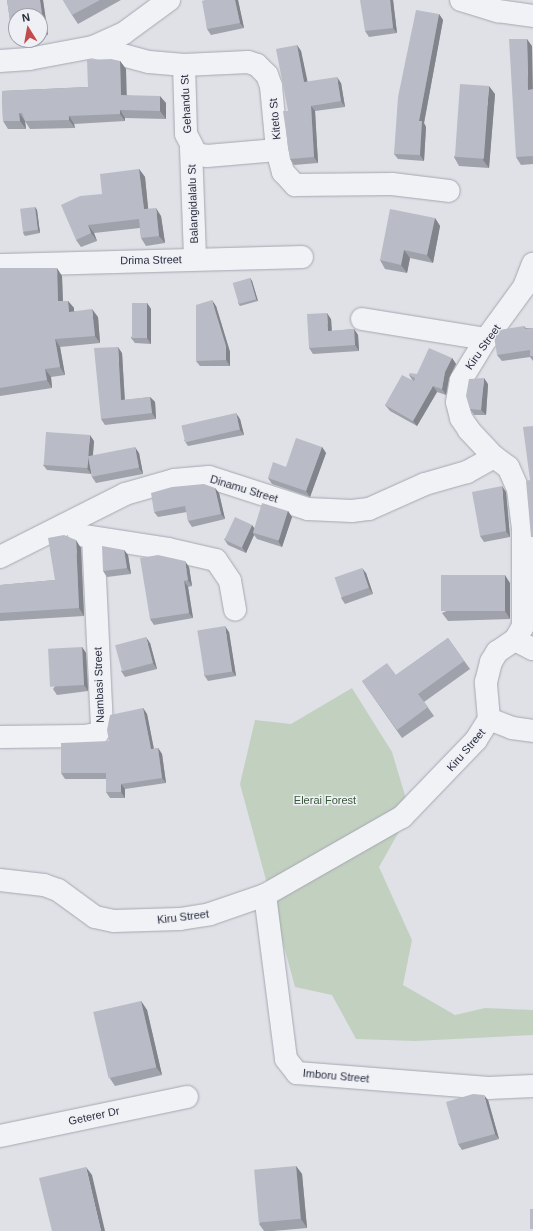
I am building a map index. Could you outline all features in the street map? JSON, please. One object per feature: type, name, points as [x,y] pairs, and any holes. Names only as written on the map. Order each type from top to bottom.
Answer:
[{"type":"street","points":[[0,60],[35,59],[93,47],[124,33],[170,0]]},
{"type":"street","points":[[461,0],[498,11],[533,16]]},
{"type":"street","name":"Kiteto St","points":[[93,47],[149,62],[184,65],[248,62],[260,67],[268,77],[275,102],[277,150],[284,175],[295,185],[392,184],[449,191]]},
{"type":"street","name":"Gehandu St","points":[[184,65],[186,134],[191,148],[196,154],[207,156],[277,150]]},
{"type":"street","name":"Balangidalalu St","points":[[191,148],[195,259]]},
{"type":"street","name":"Drima Street","points":[[0,265],[302,257]]},
{"type":"street","name":"Kiru Street","points":[[0,880],[44,885],[58,890],[95,917],[114,922],[180,918],[210,914],[265,895],[402,817],[476,740],[489,719],[486,682],[491,662],[497,652],[524,645],[522,521],[518,489],[508,466],[494,457],[460,418],[457,402],[461,380],[486,340],[529,289],[533,264]]},
{"type":"street","points":[[362,319],[486,340]]},
{"type":"street","name":"Dinamu Street","points":[[0,557],[125,494],[186,478],[209,477],[308,509],[369,509],[425,484],[467,472],[494,457]]},
{"type":"street","points":[[56,530],[93,538],[168,549],[216,560],[230,581],[235,610]]},
{"type":"street","name":"Nambasi Street","points":[[0,737],[84,736],[97,734],[102,727],[93,538]]},
{"type":"street","points":[[489,719],[512,728],[533,731]]},
{"type":"street","name":"Imboru Street","points":[[265,895],[286,1059],[297,1073],[488,1088],[533,1086]]},
{"type":"street","name":"Geterer Dr","points":[[0,1136],[187,1097]]},
{"type":"green space","name":"Elerai Forest","points":[[352,688],[392,752],[410,812],[379,867],[412,940],[403,985],[455,1015],[485,1008],[533,1010],[533,1035],[415,1041],[356,1039],[332,995],[295,987],[240,784],[255,720],[291,724]]},
{"type":"building","points":[[7,0],[40,0],[41,8],[8,8]]},
{"type":"building","points":[[63,0],[100,0],[72,15]]},
{"type":"building","points":[[235,0],[240,23],[207,29],[202,1]]},
{"type":"building","points":[[360,0],[390,0],[393,28],[365,31]]},
{"type":"building","points":[[416,10],[439,14],[419,121],[422,121],[420,155],[394,154],[398,97]]},
{"type":"building","points":[[509,39],[527,39],[528,90],[533,89],[533,156],[516,157]]},
{"type":"building","points":[[297,45],[304,82],[337,77],[341,101],[311,106],[314,157],[290,159],[283,111],[288,111],[276,49]]},
{"type":"building","points":[[111,59],[120,61],[121,95],[160,96],[160,111],[120,110],[120,114],[69,116],[69,120],[25,121],[22,113],[19,113],[20,121],[3,121],[2,91],[88,87],[87,60]]},
{"type":"building","points":[[460,84],[489,86],[484,159],[455,157]]},
{"type":"building","points":[[139,169],[144,209],[156,208],[159,236],[141,238],[139,219],[88,225],[91,233],[76,240],[61,205],[80,196],[102,194],[100,174]]},
{"type":"building","points":[[35,207],[38,230],[23,232],[20,209]]},
{"type":"building","points":[[390,209],[435,218],[427,255],[404,250],[401,265],[380,260]]},
{"type":"building","points":[[0,268],[57,268],[58,301],[68,301],[69,312],[92,309],[95,336],[55,339],[60,367],[45,369],[47,380],[0,388]]},
{"type":"building","points":[[250,278],[256,299],[239,304],[233,283]]},
{"type":"building","points":[[212,300],[226,346],[226,360],[196,361],[196,305]]},
{"type":"building","points":[[132,303],[147,303],[147,338],[132,338]]},
{"type":"building","points":[[327,313],[328,331],[354,329],[355,345],[309,348],[307,314]]},
{"type":"building","points":[[524,326],[525,329],[533,328],[533,356],[530,356],[530,350],[497,355],[494,336],[499,330]]},
{"type":"building","points":[[118,347],[121,400],[150,397],[152,413],[101,419],[94,348]]},
{"type":"building","points":[[429,348],[452,358],[445,372],[442,389],[433,386],[413,421],[385,405],[402,375],[414,381],[415,378],[409,375],[410,373],[417,374]]},
{"type":"building","points":[[484,378],[481,410],[470,409],[466,396],[469,379]]},
{"type":"building","points":[[236,413],[240,430],[185,442],[181,426]]},
{"type":"building","points":[[533,426],[533,537],[531,537],[526,481],[530,480],[523,427]]},
{"type":"building","points":[[46,432],[90,435],[88,468],[44,465]]},
{"type":"building","points":[[296,438],[322,447],[306,491],[268,478],[273,462],[286,467]]},
{"type":"building","points":[[135,447],[139,468],[92,477],[88,456]]},
{"type":"building","points":[[204,484],[215,488],[221,514],[188,521],[185,506],[154,512],[151,493],[172,487]]},
{"type":"building","points":[[502,486],[506,531],[480,536],[472,492]]},
{"type":"building","points":[[262,503],[288,511],[279,541],[253,533]]},
{"type":"building","points":[[235,517],[252,525],[242,548],[224,540]]},
{"type":"building","points":[[64,535],[76,540],[79,608],[0,613],[0,585],[55,580],[48,538]]},
{"type":"building","points":[[102,546],[124,550],[127,568],[103,571]]},
{"type":"building","points":[[158,555],[185,561],[188,580],[184,581],[189,613],[150,619],[140,558]]},
{"type":"building","points":[[362,568],[369,588],[341,597],[335,577]]},
{"type":"building","points":[[441,575],[505,575],[505,611],[441,611]]},
{"type":"building","points":[[225,626],[232,671],[205,676],[197,630]]},
{"type":"building","points":[[146,637],[153,663],[122,671],[115,645]]},
{"type":"building","points":[[448,638],[464,661],[418,694],[428,707],[397,730],[362,681],[387,663],[396,675]]},
{"type":"building","points":[[82,647],[84,685],[50,687],[48,649]]},
{"type":"building","points":[[143,708],[151,749],[158,748],[162,778],[121,784],[121,792],[106,792],[106,773],[61,773],[61,743],[109,741],[107,730],[110,715]]},
{"type":"building","points":[[141,1001],[156,1067],[109,1078],[93,1012]]},
{"type":"building","points":[[473,1094],[484,1095],[495,1134],[458,1144],[446,1102]]},
{"type":"building","points":[[296,1166],[301,1219],[259,1222],[254,1170]]},
{"type":"building","points":[[86,1167],[101,1231],[52,1231],[39,1178]]},
{"type":"building","points":[[530,1209],[533,1209],[533,1229],[530,1229]]}]
